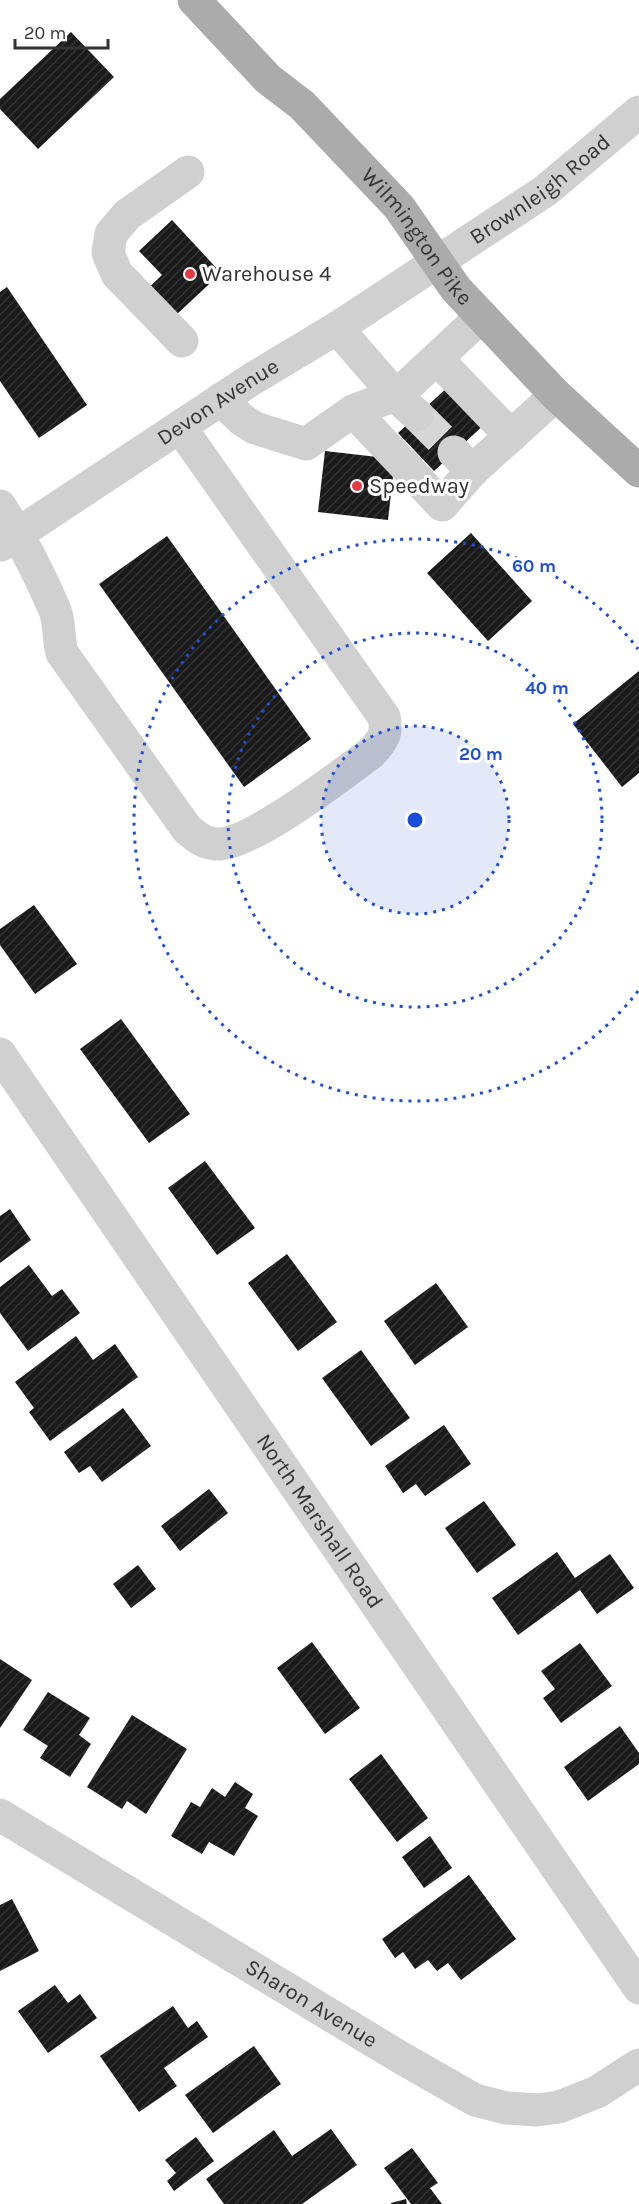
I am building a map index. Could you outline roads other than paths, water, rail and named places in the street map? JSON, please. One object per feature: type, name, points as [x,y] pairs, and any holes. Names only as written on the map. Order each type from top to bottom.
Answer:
[{"type":"main road","name":"Wilmington Pike","points":[[194,0],[268,79],[302,105],[399,207],[456,289],[556,395],[639,471]]},
{"type":"street","name":"Brownleigh Road","points":[[436,261],[545,191],[639,112]]},
{"type":"street","points":[[182,341],[117,274],[108,253],[111,234],[127,215],[188,172]]},
{"type":"street","name":"Devon Avenue","points":[[9,540],[221,399],[337,328],[436,261]]},
{"type":"street","points":[[406,405],[436,359],[482,316]]},
{"type":"street","points":[[337,328],[406,405]]},
{"type":"street","points":[[436,359],[511,436]]},
{"type":"street","points":[[353,411],[442,505],[463,462],[511,436],[556,395]]},
{"type":"street","points":[[221,399],[241,419],[255,428],[306,444],[353,411],[406,405]]},
{"type":"street","points":[[0,506],[9,540],[56,610],[58,639],[62,653],[187,829],[202,841],[217,844],[238,841],[262,829],[371,753],[382,741],[387,729],[384,717],[180,427]]},
{"type":"street","name":"North Marshall Road","points":[[0,1054],[639,1988]]},
{"type":"street","name":"Sharon Avenue","points":[[0,1815],[398,2056],[475,2100],[506,2108],[537,2110],[559,2107],[597,2091],[639,2065]]},
{"type":"tunnel","points":[[417,415],[454,452]]},
{"type":"place","name":"Warehouse 4","points":[[190,274]]},
{"type":"place","name":"Speedway","points":[[357,486]]}]
